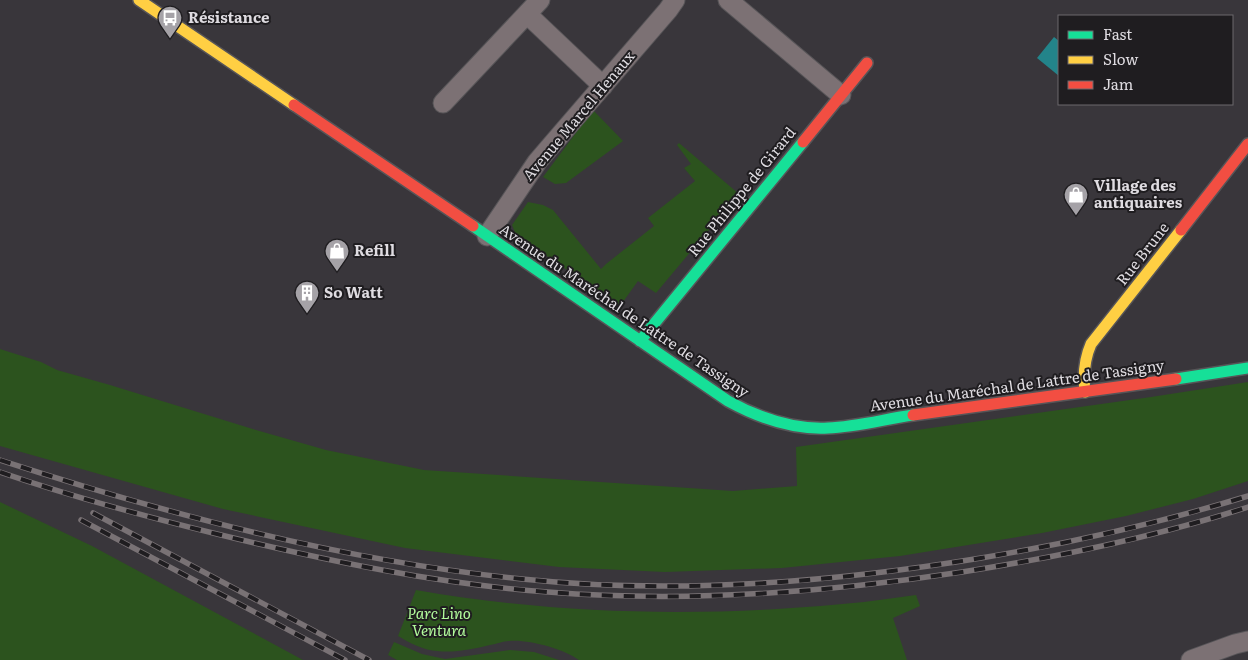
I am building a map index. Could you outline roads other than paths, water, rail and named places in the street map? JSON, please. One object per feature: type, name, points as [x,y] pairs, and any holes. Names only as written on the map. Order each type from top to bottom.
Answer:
[{"type":"main road","name":"Avenue du Maréchal de Lattre de Tassigny","points":[[139,0],[737,407],[771,422],[810,428],[851,426],[1248,368]]},
{"type":"main road","name":"Rue Philippe de Girard","points":[[640,341],[867,63]]},
{"type":"main road","name":"Rue Brune","points":[[1085,392],[1084,363],[1091,344],[1248,144]]},
{"type":"street","points":[[443,103],[540,0]]},
{"type":"street","name":"Avenue Marcel Henaux","points":[[487,236],[537,162],[675,0]]},
{"type":"street","points":[[728,0],[841,95]]},
{"type":"street","points":[[527,14],[603,86]]},
{"type":"street","points":[[1191,660],[1248,641]]},
{"type":"water","points":[[1054,37],[1058,40],[1058,75],[1037,58]]},
{"type":"railway","points":[[0,460],[193,517],[323,548],[455,571],[579,584],[637,586],[752,584],[809,580],[924,567],[1082,539],[1149,524],[1248,496]]},
{"type":"railway","points":[[0,472],[82,498],[166,521],[261,545],[342,562],[466,583],[548,592],[600,595],[704,596],[859,586],[962,572],[1070,553],[1178,528],[1248,507]]},
{"type":"railway","points":[[93,513],[369,660]]},
{"type":"railway","points":[[81,520],[345,660]]},
{"type":"place","name":"Résistance","points":[[170,39]]},
{"type":"place","name":"Village des antiquaires","points":[[1076,216]]},
{"type":"place","name":"Refill","points":[[337,272]]},
{"type":"place","name":"So Watt","points":[[307,314]]},
{"type":"park label","name":"Parc Lino Ventura","points":[[439,622]]}]
